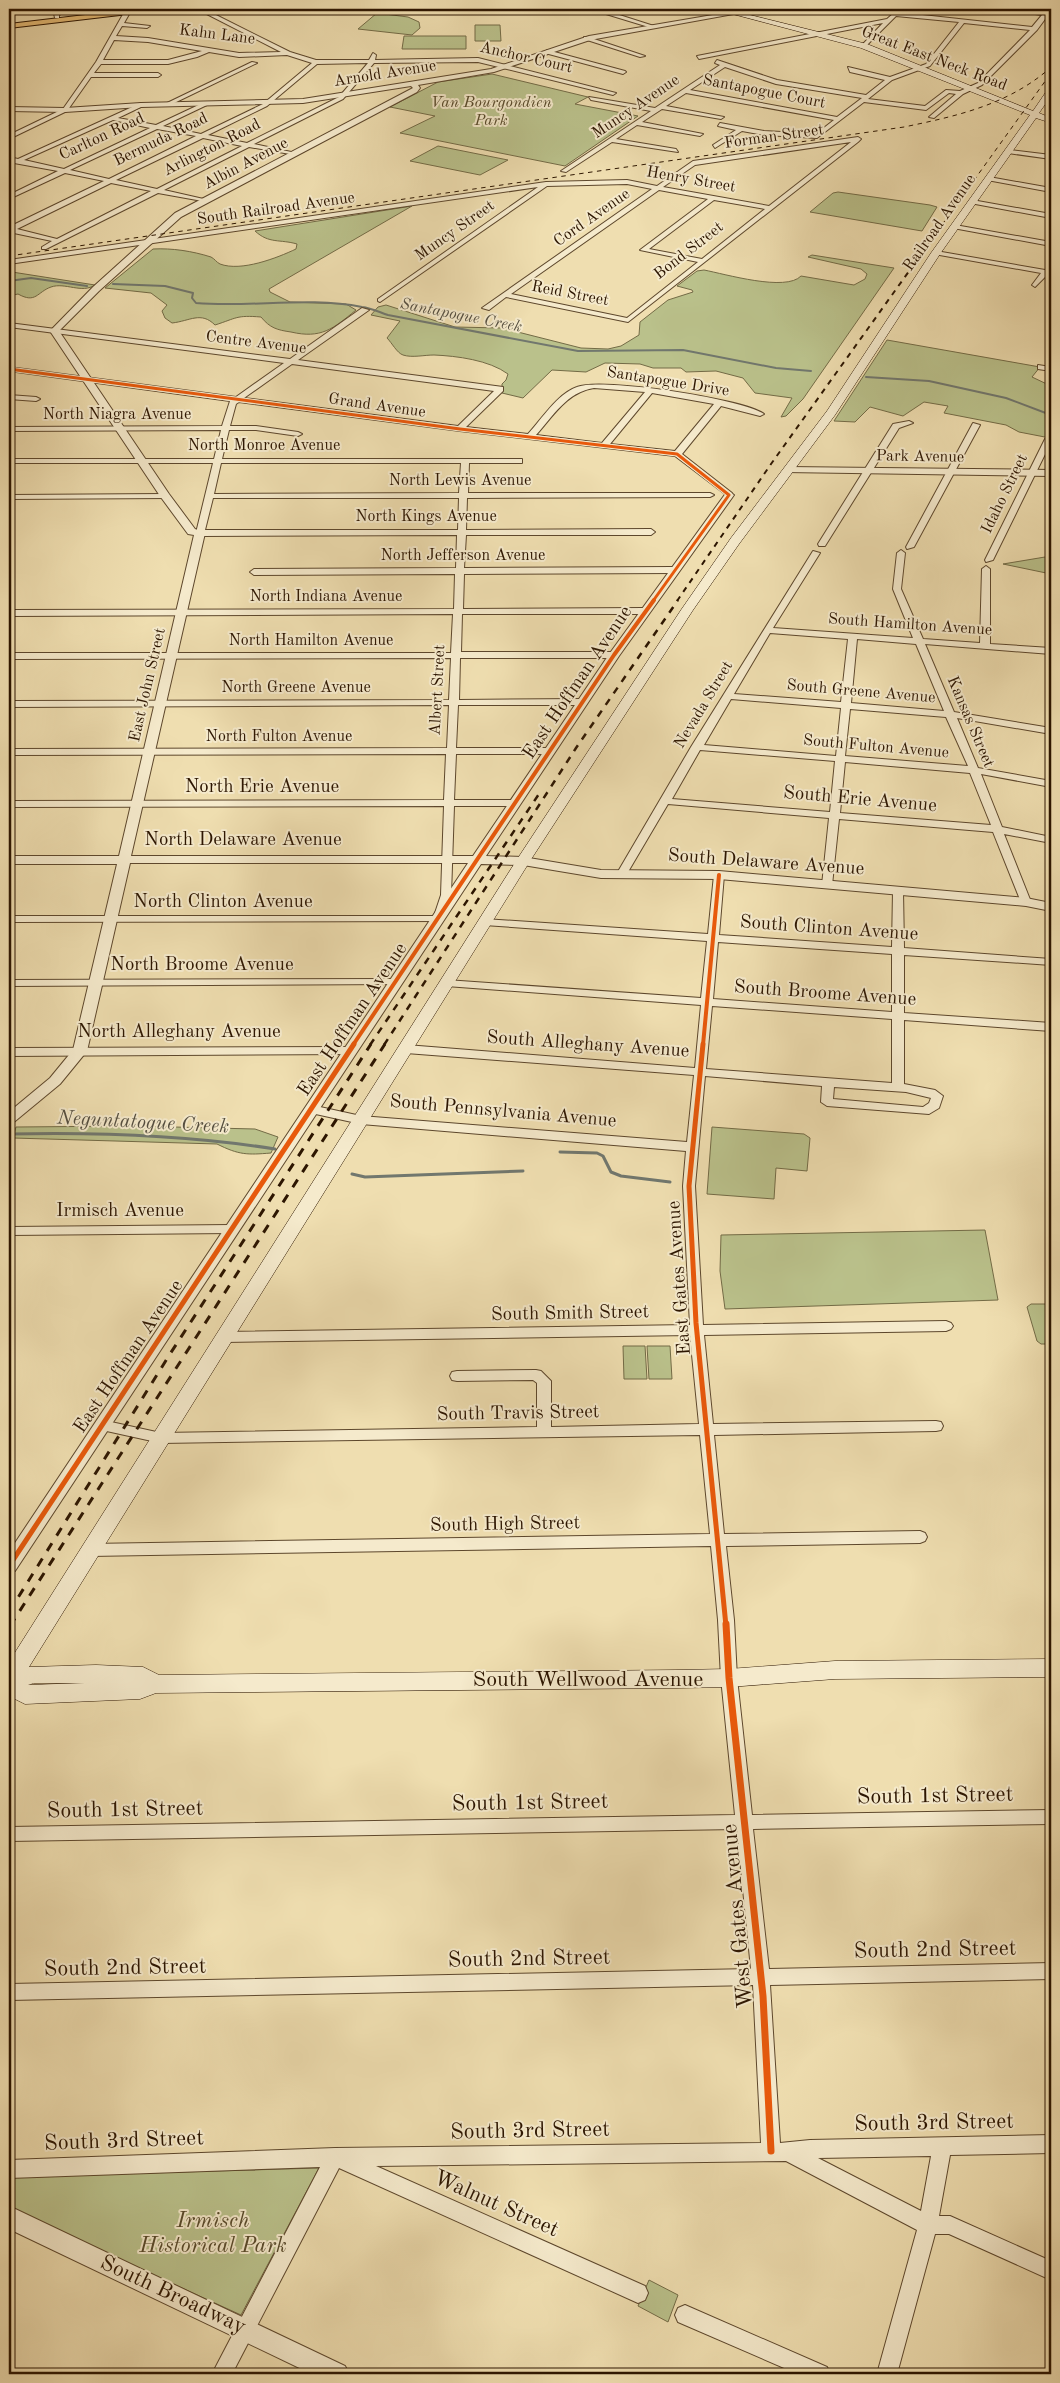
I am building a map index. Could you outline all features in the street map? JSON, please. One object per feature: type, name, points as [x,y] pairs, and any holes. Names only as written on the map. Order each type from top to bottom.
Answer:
[{"type":"main road","points":[[9,24],[140,9]]},
{"type":"main road","points":[[127,10],[154,9]]},
{"type":"main road","name":"Great East Neck Road","points":[[718,9],[864,46],[1051,122]]},
{"type":"main road","name":"Railroad Avenue","points":[[788,470],[831,413],[936,253],[1028,127],[1051,92]]},
{"type":"main road","points":[[1028,127],[1034,122],[1051,122]]},
{"type":"main road","points":[[9,1683],[90,1550],[406,1049],[522,861],[687,610],[788,470]]},
{"type":"main road","name":"South Wellwood Avenue","points":[[9,1683],[25,1695],[140,1690],[155,1684],[729,1678],[835,1670],[1051,1668]]},
{"type":"street","points":[[59,18],[56,14],[66,9]]},
{"type":"street","points":[[200,9],[288,53]]},
{"type":"street","name":"Arnold Avenue","points":[[9,109],[65,110],[141,105],[303,101],[489,72],[586,38],[758,9]]},
{"type":"street","points":[[1003,9],[1048,11]]},
{"type":"street","points":[[9,136],[65,110],[114,38],[127,10]]},
{"type":"street","points":[[932,116],[961,93],[980,84],[1034,29],[1048,11]]},
{"type":"street","points":[[608,13],[654,27]]},
{"type":"street","points":[[864,46],[895,14],[1034,29]]},
{"type":"street","points":[[888,21],[817,33],[700,57],[776,82],[926,108],[948,91],[961,93]]},
{"type":"street","points":[[720,125],[739,130],[764,133],[816,136],[890,79],[922,69],[928,65],[963,21]]},
{"type":"street","points":[[122,24],[147,26]]},
{"type":"street","name":"Kahn Lane","points":[[114,38],[148,40],[247,55],[288,53]]},
{"type":"street","points":[[586,38],[642,56]]},
{"type":"street","points":[[99,62],[175,62],[190,59],[208,50]]},
{"type":"street","name":"Arlington Road","points":[[44,248],[344,95],[372,60],[374,52]]},
{"type":"street","points":[[547,52],[623,72]]},
{"type":"street","name":"Anchor Court","points":[[288,53],[316,62],[478,60],[613,93]]},
{"type":"street","name":"Bermuda Road","points":[[9,230],[269,102],[316,62]]},
{"type":"street","points":[[168,104],[254,63]]},
{"type":"street","name":"Muncy Avenue","points":[[564,171],[724,65]]},
{"type":"street","points":[[850,68],[852,71],[890,79]]},
{"type":"street","points":[[90,75],[158,75]]},
{"type":"street","name":"Albin Avenue","points":[[54,331],[96,289],[178,215],[415,91],[417,88],[413,84]]},
{"type":"street","name":"Santapogue Court","points":[[685,91],[746,101],[754,106],[838,119]]},
{"type":"street","points":[[591,98],[722,117]]},
{"type":"street","name":"Carlton Road","points":[[9,197],[207,103]]},
{"type":"street","points":[[9,166],[141,105]]},
{"type":"street","points":[[111,118],[294,154]]},
{"type":"street","points":[[636,124],[700,134]]},
{"type":"street","points":[[716,146],[739,130]]},
{"type":"street","name":"Forman Street","points":[[693,163],[858,139]]},
{"type":"street","name":"Bond Street","points":[[628,320],[858,139]]},
{"type":"street","points":[[611,140],[676,151]]},
{"type":"street","points":[[1010,152],[1051,157]]},
{"type":"street","points":[[9,159],[206,201]]},
{"type":"street","name":"Cord Avenue","points":[[486,308],[693,163]]},
{"type":"street","points":[[989,179],[1051,190]]},
{"type":"street","name":"Henry Street","points":[[546,184],[627,182],[769,208]]},
{"type":"street","name":"South Railroad Avenue","points":[[9,262],[546,184]]},
{"type":"street","name":"Muncy Street","points":[[380,300],[546,184]]},
{"type":"street","points":[[703,261],[643,250],[713,198]]},
{"type":"street","points":[[972,202],[1051,216]]},
{"type":"street","points":[[956,227],[1051,244]]},
{"type":"street","points":[[9,230],[58,241]]},
{"type":"street","points":[[936,253],[1045,272]]},
{"type":"street","points":[[1036,285],[1051,266]]},
{"type":"street","name":"Reid Street","points":[[506,295],[628,320]]},
{"type":"street","points":[[54,331],[165,496],[192,532],[200,532],[232,403],[365,310]]},
{"type":"street","name":"Centre Avenue","points":[[9,325],[500,389],[460,430]]},
{"type":"street","points":[[1041,367],[1051,369]]},
{"type":"street","name":"Grand Avenue","points":[[9,369],[460,430],[531,436],[677,454]]},
{"type":"street","name":"Santapogue Drive","points":[[531,436],[572,392],[581,387],[603,384],[719,403],[760,414]]},
{"type":"street","points":[[605,445],[650,391]]},
{"type":"street","points":[[9,397],[36,398]]},
{"type":"street","points":[[719,403],[677,454],[729,495]]},
{"type":"street","points":[[822,544],[896,426],[909,422]]},
{"type":"street","name":"Kansas Street","points":[[976,425],[906,550],[896,589],[974,770],[1026,902]]},
{"type":"street","name":"North Niagra Avenue","points":[[9,429],[256,428],[298,434]]},
{"type":"street","name":"Idaho Street","points":[[985,646],[988,565],[1048,442]]},
{"type":"street","name":"Albert Street","points":[[438,919],[446,895],[453,702],[466,461]]},
{"type":"street","name":"North Monroe Avenue","points":[[9,462],[519,461]]},
{"type":"street","name":"Park Avenue","points":[[788,470],[1051,473]]},
{"type":"street","name":"North Lewis Avenue","points":[[210,496],[710,495]]},
{"type":"street","name":"East Hoffman Avenue","points":[[9,1566],[311,1108],[614,655],[729,495]]},
{"type":"street","points":[[9,496],[165,496]]},
{"type":"street","name":"North Kings Avenue","points":[[200,532],[651,532]]},
{"type":"street","name":"East John Street","points":[[9,1119],[55,1081],[80,1052],[124,860],[139,804],[160,703],[200,532]]},
{"type":"street","name":"Nevada Street","points":[[621,875],[696,747],[816,553]]},
{"type":"street","name":"North Jefferson Avenue","points":[[254,572],[674,570]]},
{"type":"street","name":"North Indiana Avenue","points":[[9,613],[644,611]]},
{"type":"street","name":"South Hamilton Avenue","points":[[767,630],[1051,651]]},
{"type":"street","points":[[827,885],[853,636]]},
{"type":"street","name":"North Hamilton Avenue","points":[[9,656],[614,655]]},
{"type":"street","name":"South Greene Avenue","points":[[727,696],[950,714],[1051,731]]},
{"type":"street","name":"North Greene Avenue","points":[[9,704],[583,702]]},
{"type":"street","name":"South Fulton Avenue","points":[[696,747],[974,770],[1051,784]]},
{"type":"street","name":"North Fulton Avenue","points":[[9,752],[550,751]]},
{"type":"street","name":"South Erie Avenue","points":[[665,801],[997,829],[1051,840]]},
{"type":"street","name":"North Erie Avenue","points":[[9,804],[515,803]]},
{"type":"street","name":"South Delaware Avenue","points":[[477,859],[522,861],[601,874],[719,875],[1026,902],[1051,907]]},
{"type":"street","name":"North Delaware Avenue","points":[[9,860],[477,859]]},
{"type":"street","name":"East Gates Avenue","points":[[719,875],[689,1186],[697,1331],[726,1620],[729,1678]]},
{"type":"street","points":[[898,891],[896,1016],[898,1088]]},
{"type":"street","name":"North Clinton Avenue","points":[[9,919],[438,919]]},
{"type":"street","name":"South Clinton Avenue","points":[[484,922],[1051,962]]},
{"type":"street","name":"North Broome Avenue","points":[[9,983],[396,982]]},
{"type":"street","name":"South Broome Avenue","points":[[446,984],[1051,1028]]},
{"type":"street","name":"South Alleghany Avenue","points":[[406,1049],[828,1082],[898,1088],[933,1092],[938,1096],[935,1105],[925,1111],[827,1102],[828,1082]]},
{"type":"street","name":"North Alleghany Avenue","points":[[9,1052],[350,1051]]},
{"type":"street","name":"South Pennsylvania Avenue","points":[[311,1108],[361,1120],[692,1147]]},
{"type":"street","name":"Irmisch Avenue","points":[[9,1231],[232,1229]]},
{"type":"street","name":"South Smith Street","points":[[224,1337],[946,1326]]},
{"type":"street","points":[[457,1376],[536,1375],[542,1378],[544,1382],[544,1433]]},
{"type":"street","name":"South Travis Street","points":[[102,1425],[161,1438],[936,1426]]},
{"type":"street","name":"South High Street","points":[[90,1550],[920,1537]]},
{"type":"street","name":"West Gates Avenue","points":[[729,1678],[746,1822],[779,2152]]},
{"type":"street","name":"South 1st Street","points":[[9,1834],[1051,1817]]},
{"type":"street","name":"South 2nd Street","points":[[9,1992],[761,1975],[1051,1971]]},
{"type":"street","name":"South 3rd Street","points":[[9,2170],[335,2157],[779,2152],[810,2149],[1051,2144]]},
{"type":"street","points":[[887,2374],[928,2225],[942,2146]]},
{"type":"street","points":[[779,2152],[928,2225],[950,2226],[1051,2271]]},
{"type":"street","points":[[222,2374],[335,2157]]},
{"type":"street","name":"Walnut Street","points":[[335,2157],[638,2293]]},
{"type":"street","name":"South Broadway","points":[[9,2217],[337,2374]]},
{"type":"street","points":[[685,2315],[820,2374]]},
{"type":"green space","points":[[377,13],[408,17],[419,22],[420,28],[412,35],[358,29]]},
{"type":"green space","points":[[475,25],[500,25],[501,41],[475,41]]},
{"type":"green space","points":[[404,36],[466,36],[466,49],[402,49]]},
{"type":"green space","name":"Van Bourgondien Park","points":[[492,74],[588,97],[575,104],[638,116],[565,166],[400,133],[435,116],[390,107],[438,82]]},
{"type":"green space","points":[[438,146],[508,160],[480,175],[410,161]]},
{"type":"green space","points":[[838,192],[937,207],[922,231],[810,212],[833,193]]},
{"type":"green space","points":[[412,206],[269,289],[270,292],[290,302],[346,304],[356,310],[333,327],[319,333],[301,334],[278,329],[268,324],[261,317],[253,316],[241,317],[215,325],[205,318],[172,323],[165,318],[162,311],[167,305],[151,293],[105,288],[153,249],[197,253],[211,257],[220,264],[229,266],[248,265],[269,260],[296,249],[297,244],[270,240],[255,231]]},
{"type":"green space","points":[[812,255],[894,268],[803,399],[786,416],[781,417],[792,398],[755,393],[743,378],[716,371],[686,372],[681,368],[653,368],[640,364],[605,363],[586,372],[552,370],[523,398],[502,393],[502,384],[508,374],[500,369],[482,362],[453,356],[403,355],[387,338],[400,321],[371,315],[378,307],[386,305],[455,327],[502,328],[581,348],[608,349],[621,346],[639,335],[640,322],[668,300],[693,292],[692,290],[677,286],[697,271],[704,270],[769,282],[793,280],[801,276],[854,285],[865,279],[867,274],[861,269],[808,257]]},
{"type":"green space","points":[[9,272],[95,285],[85,288],[56,286],[29,298],[18,294],[9,296]]},
{"type":"green space","points":[[887,340],[1040,367],[1032,377],[1051,386],[1051,456],[1050,438],[1019,432],[1006,425],[944,413],[948,406],[924,402],[903,416],[870,407],[855,422],[834,421]]},
{"type":"green space","points":[[1051,556],[1051,574],[1003,564]]},
{"type":"green space","points":[[134,1126],[255,1129],[278,1137],[271,1153],[256,1154],[237,1152],[217,1144],[13,1138],[16,1127]]},
{"type":"green space","points":[[712,1127],[804,1134],[810,1138],[807,1171],[776,1168],[774,1199],[707,1194]]},
{"type":"green space","points":[[985,1230],[998,1300],[725,1309],[720,1271],[721,1235]]},
{"type":"green space","points":[[1031,1304],[1051,1304],[1051,1344],[1041,1344],[1037,1341],[1027,1307]]},
{"type":"green space","points":[[623,1346],[645,1346],[647,1379],[624,1379]]},
{"type":"green space","points":[[647,1346],[670,1346],[672,1379],[649,1379]]},
{"type":"green space","name":"Irmisch Historical Park","points":[[319,2168],[241,2315],[9,2209],[9,2177]]},
{"type":"green space","points":[[649,2280],[678,2295],[668,2322],[638,2306]]},
{"type":"waterway","name":"Santapogue Creek","points":[[9,281],[31,278],[87,286]]},
{"type":"waterway","name":"Santapogue Creek","points":[[113,284],[165,286],[193,293],[192,298],[196,303],[321,302],[342,304],[369,308],[388,315],[578,351],[683,350],[776,368],[811,371]]},
{"type":"waterway","name":"Santapogue Creek","points":[[866,377],[929,381],[1006,398],[1051,415]]},
{"type":"waterway","name":"Neguntatogue Creek","points":[[9,1134],[142,1136],[209,1140],[275,1149]]},
{"type":"waterway","name":"Neguntatogue Creek","points":[[560,1152],[597,1153],[603,1156],[611,1172],[621,1176],[670,1182]]},
{"type":"waterway","name":"Neguntatogue Creek","points":[[352,1174],[365,1177],[523,1171]]},
{"type":"railway","points":[[9,256],[904,127],[962,113],[999,100],[1016,92],[1049,69]]},
{"type":"railway","points":[[916,261],[1051,73]]},
{"type":"railway","points":[[677,601],[771,464],[917,260]]},
{"type":"railway","points":[[384,1045],[576,748],[678,600]]},
{"type":"railway","points":[[370,1045],[541,791]]},
{"type":"railway","points":[[9,1612],[170,1354],[371,1044]]},
{"type":"railway","points":[[10,1626],[385,1044]]},
{"type":"cycle path","points":[[9,369],[460,429],[677,454],[729,495],[614,655],[315,1102],[9,1566]]},
{"type":"cycle path","points":[[719,875],[689,1186],[696,1323],[726,1620],[729,1678],[763,1996],[771,2151]]}]
